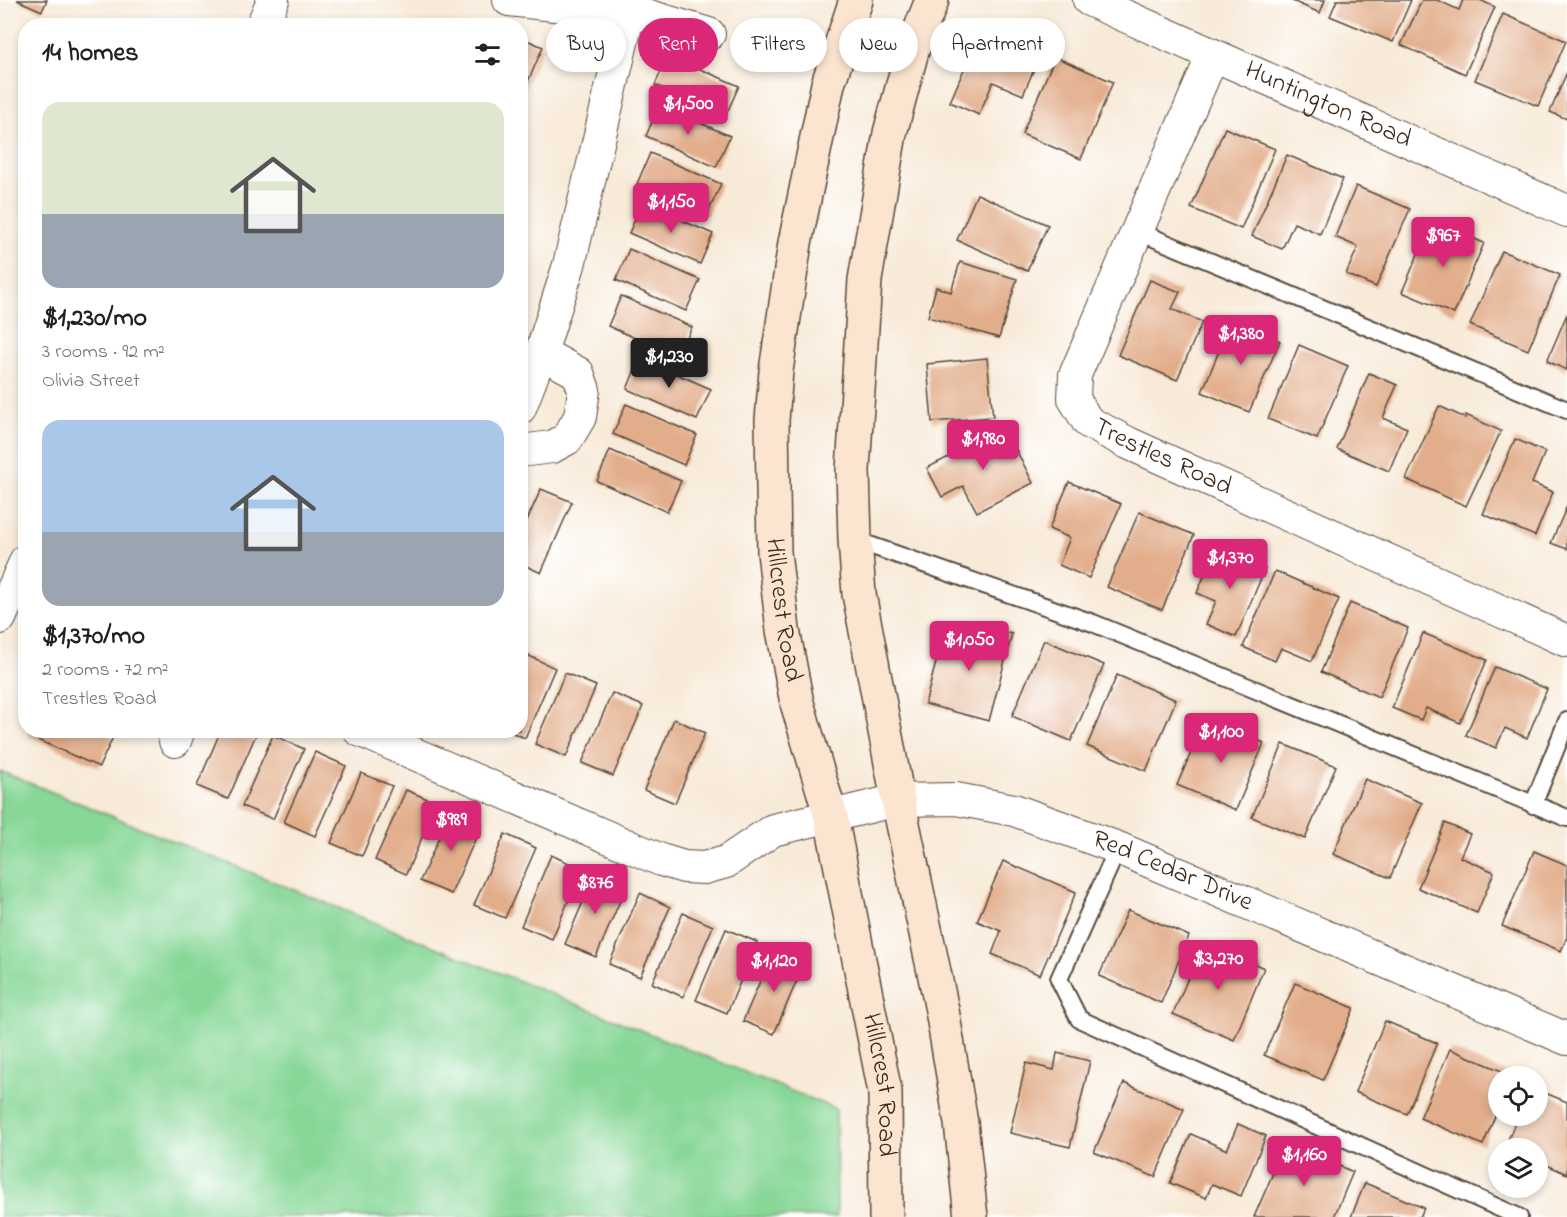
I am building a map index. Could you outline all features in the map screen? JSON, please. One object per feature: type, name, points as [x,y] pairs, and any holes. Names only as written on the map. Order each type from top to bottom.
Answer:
[{"type":"main road","name":"Hillcrest Road","points":[[856,0],[828,84],[795,243],[776,370],[772,420],[774,552],[783,630],[797,704],[831,817],[885,1092],[886,1217]]},
{"type":"main road","points":[[932,0],[912,51],[890,133],[865,280],[854,470],[855,540],[859,594],[898,800],[942,1010],[961,1123],[971,1217]]},
{"type":"street","points":[[265,18],[273,0]]},
{"type":"street","points":[[509,0],[656,18]]},
{"type":"street","name":"Huntington Road","points":[[1089,0],[1567,211]]},
{"type":"street","points":[[528,387],[569,265],[629,13]]},
{"type":"street","name":"Trestles Road","points":[[1213,55],[1075,375],[1074,399],[1088,422],[1128,443],[1567,641]]},
{"type":"street","points":[[528,450],[552,447],[567,439],[580,417],[584,390],[578,373],[541,353]]},
{"type":"street","points":[[0,618],[18,579]]},
{"type":"street","name":"Red Cedar Drive","points":[[378,738],[661,860],[684,867],[704,868],[726,862],[773,830],[898,800],[956,799],[1014,810],[1118,848],[1567,1039]]},
{"type":"lane","points":[[1137,231],[1567,410]]},
{"type":"lane","points":[[855,540],[1093,623],[1567,818]]},
{"type":"lane","points":[[1533,805],[1567,721]]},
{"type":"lane","points":[[1118,848],[1059,979],[1079,1019],[1519,1217]]},
{"type":"green space","points":[[0,771],[836,1109],[837,1217],[0,1217]]},
{"type":"building","points":[[17,0],[47,0],[42,11]]},
{"type":"building","points":[[1290,0],[1325,0],[1320,13]]},
{"type":"building","points":[[1337,0],[1411,0],[1393,42],[1330,16]]},
{"type":"building","points":[[1422,0],[1437,0],[1459,10],[1463,0],[1480,0],[1495,7],[1465,74],[1401,45]]},
{"type":"building","points":[[1503,14],[1566,41],[1538,106],[1475,80]]},
{"type":"building","points":[[528,40],[543,47],[528,82]]},
{"type":"building","points":[[1065,61],[1113,82],[1081,159],[1022,134],[1049,72],[1065,72]]},
{"type":"building","points":[[661,72],[707,72],[739,86],[725,117],[655,85]]},
{"type":"building","points":[[963,72],[1033,72],[1023,95],[993,82],[979,115],[950,102]]},
{"type":"building","points":[[1567,72],[1567,119],[1550,112]]},
{"type":"building","points":[[659,105],[730,136],[716,167],[646,136]]},
{"type":"building","points":[[1225,128],[1275,149],[1241,229],[1191,208]]},
{"type":"building","points":[[650,153],[721,184],[707,215],[637,184]]},
{"type":"building","points":[[1287,155],[1343,179],[1320,234],[1294,223],[1282,249],[1252,236]]},
{"type":"building","points":[[1356,186],[1410,209],[1376,287],[1346,274],[1358,247],[1335,237]]},
{"type":"building","points":[[977,194],[1048,225],[1027,271],[957,240]]},
{"type":"building","points":[[642,203],[713,234],[700,264],[629,233]]},
{"type":"building","points":[[1432,221],[1484,243],[1454,314],[1402,292]]},
{"type":"building","points":[[629,249],[700,280],[686,311],[616,280]]},
{"type":"building","points":[[1502,251],[1560,275],[1528,350],[1470,325]]},
{"type":"building","points":[[960,262],[1017,279],[999,338],[928,317],[936,287],[951,292]]},
{"type":"building","points":[[1150,280],[1180,292],[1172,309],[1202,322],[1177,380],[1118,355]]},
{"type":"building","points":[[621,296],[692,327],[678,357],[608,326]]},
{"type":"building","points":[[1567,314],[1567,370],[1547,361]]},
{"type":"building","points":[[1232,320],[1280,341],[1249,412],[1202,392]]},
{"type":"building","points":[[1299,345],[1348,366],[1317,439],[1268,419]]},
{"type":"building","points":[[640,358],[711,389],[697,420],[627,389]]},
{"type":"building","points":[[987,358],[993,417],[932,422],[927,364]]},
{"type":"building","points":[[1369,373],[1397,385],[1383,418],[1407,428],[1389,471],[1337,449]]},
{"type":"building","points":[[626,404],[697,435],[684,465],[613,434]]},
{"type":"building","points":[[1439,406],[1501,431],[1466,506],[1406,479]]},
{"type":"building","points":[[1005,428],[1033,483],[977,512],[963,486],[942,497],[927,468]]},
{"type":"building","points":[[1515,439],[1545,452],[1532,483],[1553,492],[1535,536],[1483,514]]},
{"type":"building","points":[[610,450],[681,481],[667,512],[597,481]]},
{"type":"building","points":[[1069,482],[1121,504],[1089,578],[1059,565],[1070,538],[1049,529]]},
{"type":"building","points":[[541,489],[572,502],[541,573],[528,567],[528,518]]},
{"type":"building","points":[[1567,506],[1567,549],[1551,543]]},
{"type":"building","points":[[1139,512],[1194,535],[1162,610],[1107,587]]},
{"type":"building","points":[[1216,548],[1265,569],[1236,637],[1206,624],[1216,601],[1197,593]]},
{"type":"building","points":[[1275,571],[1339,599],[1312,661],[1281,648],[1275,661],[1243,647]]},
{"type":"building","points":[[1350,603],[1408,628],[1379,697],[1321,672]]},
{"type":"building","points":[[974,624],[1012,634],[989,721],[925,704],[944,632],[970,639]]},
{"type":"building","points":[[1423,633],[1487,660],[1460,723],[1426,708],[1421,720],[1392,708]]},
{"type":"building","points":[[1044,640],[1104,665],[1071,741],[1012,716]]},
{"type":"building","points":[[528,655],[555,668],[528,731]]},
{"type":"building","points":[[1495,667],[1547,689],[1527,738],[1505,728],[1496,748],[1466,735]]},
{"type":"building","points":[[565,673],[596,686],[566,757],[535,744]]},
{"type":"building","points":[[1117,675],[1176,700],[1146,771],[1087,746]]},
{"type":"building","points":[[612,693],[643,706],[613,776],[582,763]]},
{"type":"building","points":[[1206,718],[1264,743],[1236,810],[1177,785]]},
{"type":"building","points":[[674,719],[705,733],[675,803],[644,790]]},
{"type":"building","points":[[34,738],[113,738],[99,767]]},
{"type":"building","points":[[218,738],[255,738],[228,799],[197,786]]},
{"type":"building","points":[[272,738],[280,738],[304,749],[273,819],[242,806]]},
{"type":"building","points":[[1283,744],[1336,766],[1305,839],[1252,817]]},
{"type":"building","points":[[315,752],[346,766],[315,836],[284,822]]},
{"type":"building","points":[[361,773],[392,786],[362,856],[331,843]]},
{"type":"building","points":[[1365,779],[1422,803],[1390,878],[1333,854]]},
{"type":"building","points":[[406,790],[437,803],[406,874],[375,860]]},
{"type":"building","points":[[451,810],[482,824],[451,894],[420,881]]},
{"type":"building","points":[[1445,823],[1470,834],[1460,857],[1494,872],[1477,913],[1418,888]]},
{"type":"building","points":[[505,834],[536,848],[505,918],[474,905]]},
{"type":"building","points":[[1534,851],[1567,865],[1567,937],[1561,951],[1502,926]]},
{"type":"building","points":[[551,855],[582,869],[552,939],[521,926]]},
{"type":"building","points":[[1003,861],[1076,892],[1040,975],[992,954],[1001,931],[977,921]]},
{"type":"building","points":[[595,874],[626,887],[596,957],[565,944]]},
{"type":"building","points":[[640,893],[670,907],[640,977],[609,964]]},
{"type":"building","points":[[1128,910],[1189,936],[1161,1003],[1099,976]]},
{"type":"building","points":[[683,913],[713,926],[683,997],[652,983]]},
{"type":"building","points":[[726,929],[757,942],[727,1013],[696,1000]]},
{"type":"building","points":[[1203,942],[1264,968],[1234,1040],[1173,1014]]},
{"type":"building","points":[[773,951],[804,964],[774,1034],[743,1021]]},
{"type":"building","points":[[1295,983],[1354,1008],[1323,1080],[1264,1055]]},
{"type":"building","points":[[1385,1021],[1437,1043],[1407,1114],[1355,1092]]},
{"type":"building","points":[[1450,1049],[1490,1066],[1488,1066],[1488,1126],[1491,1126],[1483,1145],[1420,1118]]},
{"type":"building","points":[[1057,1053],[1090,1061],[1070,1147],[1010,1133],[1026,1063],[1054,1070]]},
{"type":"building","points":[[1124,1083],[1184,1109],[1155,1177],[1094,1152]]},
{"type":"building","points":[[1548,1094],[1567,1102],[1567,1174],[1548,1165],[1548,1138],[1509,1138],[1514,1126],[1548,1126]]},
{"type":"building","points":[[1238,1124],[1266,1136],[1241,1196],[1212,1184],[1206,1198],[1170,1183],[1191,1134],[1227,1150]]},
{"type":"building","points":[[1286,1143],[1353,1172],[1334,1217],[1254,1217]]},
{"type":"building","points":[[1365,1183],[1424,1208],[1420,1217],[1351,1217]]}]
